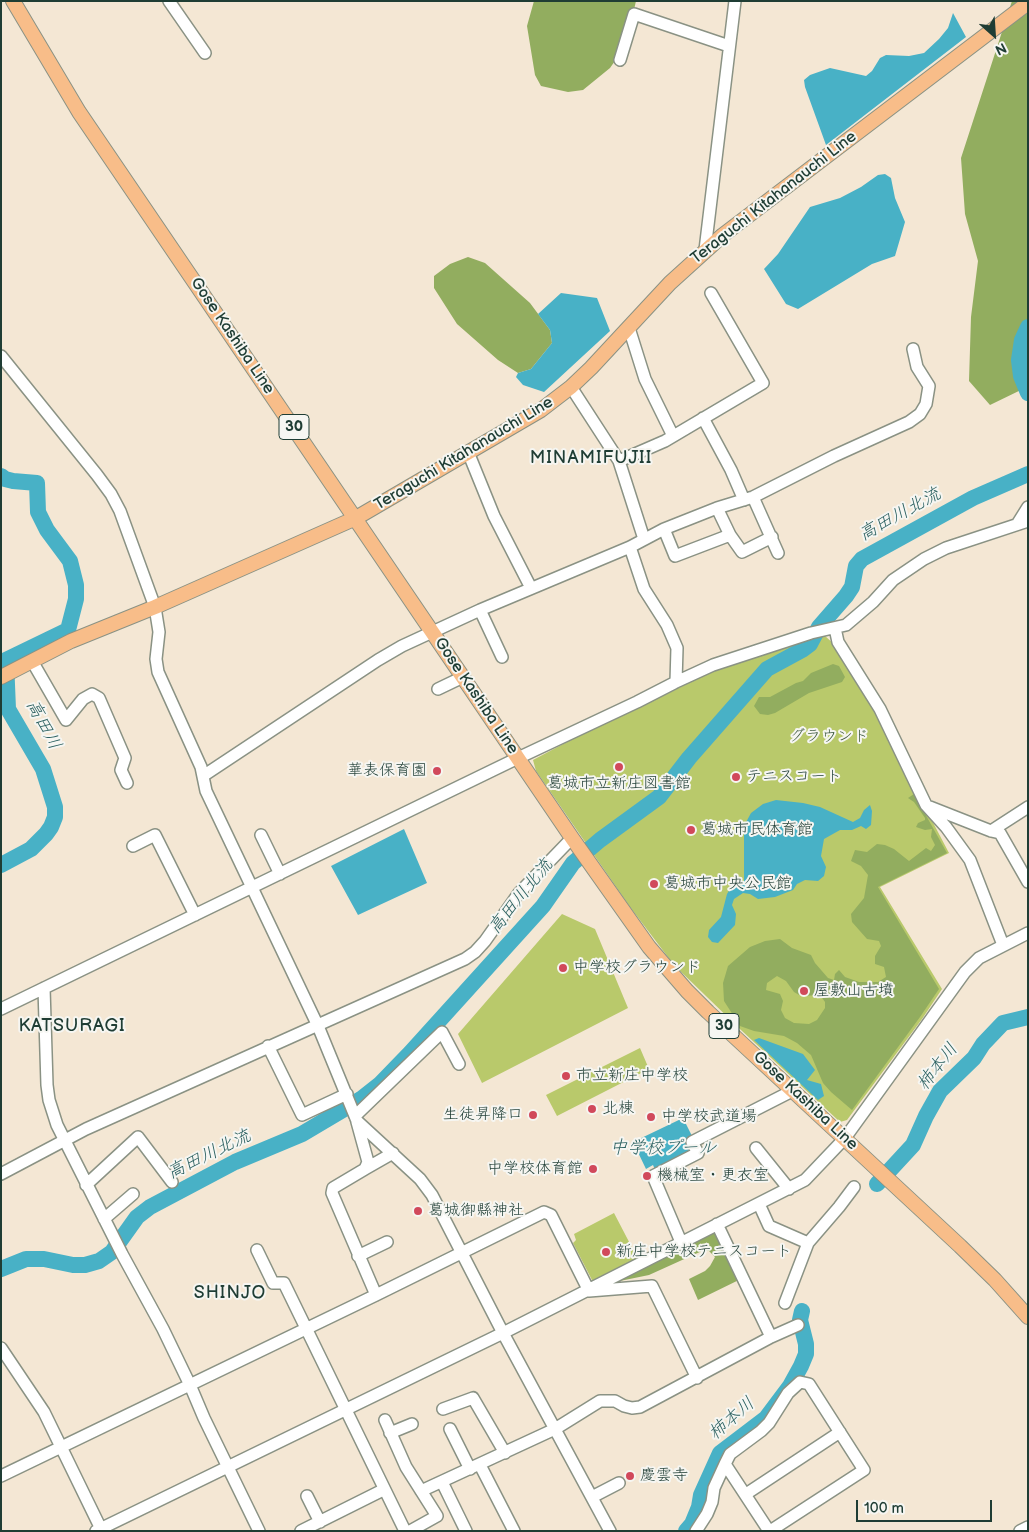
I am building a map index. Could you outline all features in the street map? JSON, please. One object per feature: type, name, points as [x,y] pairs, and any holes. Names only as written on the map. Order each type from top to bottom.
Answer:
[{"type":"main road","name":"Gose Kashiba Line","points":[[13,1],[84,119],[630,923],[671,973],[708,1012],[794,1090],[995,1280],[1028,1317]]},
{"type":"main road","name":"Teraguchi Kitahanauchi Line","points":[[7,674],[71,641],[155,607],[356,518],[541,410],[571,387],[591,368],[670,283],[705,250],[1028,3]]},
{"type":"street","points":[[169,1],[205,53]]},
{"type":"street","points":[[705,250],[735,1]]},
{"type":"street","points":[[620,60],[634,14],[729,46]]},
{"type":"street","points":[[620,461],[665,442],[763,383],[710,293]]},
{"type":"street","points":[[629,328],[645,379],[673,436]]},
{"type":"street","points":[[203,776],[396,649],[480,610],[630,546],[664,529],[717,508],[748,499],[834,456],[909,422],[920,414],[926,404],[929,386],[917,367],[913,349]]},
{"type":"street","points":[[1,356],[111,494],[129,532],[155,607],[159,632],[156,665],[201,767],[206,791],[318,1026],[355,1116],[368,1162],[365,1169]]},
{"type":"street","points":[[571,387],[620,461],[644,538]]},
{"type":"street","points":[[703,418],[731,470],[772,537],[778,553]]},
{"type":"street","points":[[468,452],[494,516],[531,588]]},
{"type":"street","points":[[1,1009],[713,665],[811,634],[846,626],[873,602],[893,580],[924,559],[946,548],[994,534],[1023,522],[1028,507]]},
{"type":"street","points":[[717,508],[730,535],[742,552],[772,537]]},
{"type":"street","points":[[664,529],[675,556],[730,535]]},
{"type":"street","points":[[630,546],[644,589],[667,624],[677,648],[676,682]]},
{"type":"street","points":[[480,610],[502,657]]},
{"type":"street","points":[[829,630],[880,709],[926,805],[946,827],[970,860],[1003,945]]},
{"type":"street","points":[[32,661],[66,720],[83,699],[92,694],[99,698],[125,758],[121,770],[127,784]]},
{"type":"street","points":[[438,689],[463,677]]},
{"type":"street","points":[[926,805],[1000,833],[1028,882]]},
{"type":"street","points":[[991,831],[1028,807]]},
{"type":"street","points":[[133,846],[155,835],[195,915]]},
{"type":"street","points":[[261,835],[280,874]]},
{"type":"street","points":[[1,1174],[86,1129],[268,1046],[318,1026],[455,965],[476,952],[519,893],[580,849]]},
{"type":"street","points":[[1,1348],[6,1363],[38,1401],[62,1447],[100,1530],[344,1409],[589,1291],[681,1242],[789,1189],[813,1172],[845,1138],[966,972],[979,958],[1028,933]]},
{"type":"street","points":[[44,988],[49,1100],[56,1125],[114,1240],[163,1329],[259,1531]]},
{"type":"street","points":[[355,1116],[442,1032],[459,1064]]},
{"type":"street","points":[[268,1046],[302,1115],[346,1094]]},
{"type":"street","points":[[681,1242],[652,1176],[698,1153],[692,1142],[794,1090]]},
{"type":"street","points":[[355,1116],[420,1180],[432,1195],[461,1254],[610,1531]]},
{"type":"street","points":[[86,1185],[138,1137],[172,1182]]},
{"type":"street","points":[[756,1148],[789,1189]]},
{"type":"street","points":[[376,1296],[332,1193],[333,1188],[393,1153]]},
{"type":"street","points":[[785,1303],[808,1242],[854,1187]]},
{"type":"street","points":[[104,1219],[133,1194]]},
{"type":"street","points":[[759,1204],[769,1226],[808,1242]]},
{"type":"street","points":[[1,1476],[376,1296],[544,1212],[551,1215],[589,1291]]},
{"type":"street","points":[[717,1224],[771,1338]]},
{"type":"street","points":[[358,1256],[387,1242]]},
{"type":"street","points":[[257,1250],[273,1283],[284,1283],[383,1490],[405,1531]]},
{"type":"street","points":[[589,1291],[652,1286],[697,1378]]},
{"type":"street","points":[[421,1491],[554,1429],[600,1401],[615,1401],[632,1408],[640,1406],[798,1325]]},
{"type":"street","points":[[696,1531],[707,1514],[712,1502],[714,1488],[725,1464],[730,1454],[769,1423],[788,1393],[800,1382],[809,1384],[864,1470],[769,1531],[725,1464]]},
{"type":"street","points":[[443,1409],[473,1398],[505,1453]]},
{"type":"street","points":[[385,1420],[406,1467],[437,1516],[410,1531]]},
{"type":"street","points":[[390,1433],[412,1424]]},
{"type":"street","points":[[450,1429],[514,1531]]},
{"type":"street","points":[[746,1494],[840,1432]]},
{"type":"street","points":[[442,1482],[466,1531]]},
{"type":"street","points":[[592,1496],[619,1483]]},
{"type":"street","points":[[301,1531],[383,1490]]},
{"type":"street","points":[[307,1496],[320,1522]]},
{"type":"street","points":[[1020,1531],[1028,1527]]},
{"type":"green space","points":[[534,1],[636,1],[626,45],[610,68],[583,90],[568,92],[541,86],[535,75],[527,26]]},
{"type":"green space","points":[[1012,1],[1028,1],[1028,384],[1025,388],[990,405],[969,381],[971,317],[978,261],[965,214],[961,158]]},
{"type":"green space","points":[[468,257],[485,263],[530,303],[550,330],[552,343],[531,369],[518,373],[498,360],[457,324],[434,288],[434,276],[450,264]]},
{"type":"green space","name":"グラウンド","points":[[823,631],[824,635],[836,646],[878,713],[901,768],[949,853],[880,887],[942,989],[847,1120],[840,1122],[674,965],[630,907],[536,771],[533,760],[618,715],[651,702],[722,666]]},
{"type":"green space","points":[[833,664],[839,666],[845,677],[842,682],[809,693],[775,713],[768,715],[760,714],[754,706],[759,697],[770,697],[803,681],[811,673]]},
{"type":"green space","points":[[914,794],[947,853],[878,887],[939,989],[852,1110],[823,1083],[811,1055],[797,1043],[784,1036],[754,1031],[740,1026],[724,1001],[723,983],[728,966],[750,947],[765,941],[780,939],[792,948],[811,955],[815,963],[828,978],[834,980],[835,974],[839,970],[845,977],[859,982],[878,982],[886,977],[884,967],[875,964],[875,956],[881,946],[879,941],[867,939],[852,922],[851,914],[864,898],[868,875],[861,866],[851,861],[855,850],[867,852],[877,844],[894,849],[909,861],[926,848],[931,851],[935,845],[931,837],[932,829],[925,830],[916,827],[925,818],[914,802],[908,798]],"holes":[[[777,976],[786,981],[794,992],[801,996],[820,995],[825,1002],[825,1008],[817,1020],[809,1024],[794,1023],[785,1018],[781,1010],[783,1001],[780,994],[766,990],[767,983]]]},
{"type":"green space","name":"中学校グラウンド","points":[[562,914],[595,929],[628,1008],[482,1083],[458,1034]]},
{"type":"green space","points":[[640,1048],[649,1069],[557,1116],[546,1095]]},
{"type":"green space","name":"新庄中学校テニスコート","points":[[614,1213],[639,1261],[599,1281],[592,1280],[573,1243],[576,1240],[574,1234]]},
{"type":"green space","points":[[722,1225],[747,1276],[698,1300],[689,1279],[705,1271],[715,1257],[709,1251],[702,1251],[649,1275],[615,1282]]},
{"type":"water","points":[[953,13],[966,37],[826,145],[804,80],[810,75],[830,68],[866,76],[872,71],[880,58],[886,55],[909,56],[924,53],[948,28]]},
{"type":"water","points":[[885,174],[891,178],[895,198],[905,222],[895,256],[872,264],[798,309],[786,304],[764,269],[778,254],[810,207],[840,198],[878,175]]},
{"type":"water","points":[[561,293],[597,298],[610,331],[544,392],[523,385],[516,377],[518,373],[531,369],[552,343],[550,330],[538,314]]},
{"type":"water","points":[[776,800],[820,807],[853,822],[860,818],[864,810],[870,805],[872,811],[871,825],[866,829],[861,826],[852,830],[840,830],[824,839],[821,856],[826,867],[824,876],[818,881],[805,880],[797,884],[793,890],[775,897],[758,899],[750,894],[743,893],[734,899],[732,905],[736,914],[735,925],[718,943],[712,942],[708,937],[709,930],[721,917],[727,894],[732,886],[739,886],[744,882],[744,826],[751,813],[763,804]]},
{"type":"water","points":[[404,829],[427,883],[358,915],[331,866]]},
{"type":"water","points":[[759,1038],[803,1054],[815,1070],[807,1080],[821,1084],[824,1096],[818,1100],[754,1040]]},
{"type":"water","name":"中学校プール","points":[[683,1118],[692,1136],[695,1153],[656,1172],[653,1165],[646,1169],[633,1142]]},
{"type":"waterway","name":"高田川北流","points":[[1028,327],[1022,340],[1019,360],[1021,376],[1028,393]]},
{"type":"waterway","name":"高田川北流","points":[[1,1269],[26,1259],[44,1259],[73,1265],[85,1265],[99,1261],[112,1252],[137,1217],[150,1207],[235,1162],[302,1134],[361,1099],[380,1084],[410,1053],[543,906],[573,863],[600,840],[659,797],[689,758],[767,669],[810,644],[819,627],[852,587],[856,566],[862,559],[973,498],[1028,474]]},
{"type":"waterway","name":"高田川","points":[[1,476],[13,481],[37,483],[38,512],[47,530],[70,561],[76,585],[76,599],[68,630],[6,660],[8,709],[43,769],[55,807],[55,817],[46,834],[31,849],[1,865]]},
{"type":"waterway","name":"柿本川","points":[[877,1184],[913,1145],[940,1091],[974,1058],[983,1044],[1003,1023],[1028,1017]]},
{"type":"waterway","name":"柿本川","points":[[686,1531],[692,1524],[699,1507],[701,1495],[720,1453],[766,1418],[790,1386],[801,1366],[806,1354],[806,1344],[800,1320],[802,1311]]},
{"type":"place","name":"葛城市立新庄図書館","points":[[619,767]]},
{"type":"place","name":"華表保育園","points":[[437,771]]},
{"type":"place","name":"テニスコート","points":[[736,777]]},
{"type":"place","name":"葛城市民体育館","points":[[691,830]]},
{"type":"place","name":"葛城市中央公民館","points":[[654,884]]},
{"type":"place","name":"中学校グラウンド","points":[[563,968]]},
{"type":"place","name":"屋敷山古墳","points":[[804,991]]},
{"type":"place","name":"市立新庄中学校","points":[[566,1076]]},
{"type":"place","name":"北棟","points":[[592,1109]]},
{"type":"place","name":"生徒昇降口","points":[[533,1115]]},
{"type":"place","name":"中学校武道場","points":[[651,1117]]},
{"type":"place","name":"中学校体育館","points":[[593,1169]]},
{"type":"place","name":"機械室・更衣室","points":[[647,1176]]},
{"type":"place","name":"葛城御縣神社","points":[[418,1211]]},
{"type":"place","name":"新庄中学校テニスコート","points":[[606,1252]]},
{"type":"place","name":"慶雲寺","points":[[630,1476]]},
{"type":"district","name":"MINAMIFUJII","points":[[591,458]]},
{"type":"district","name":"KATSURAGI","points":[[72,1026]]},
{"type":"district","name":"SHINJO","points":[[230,1293]]}]
